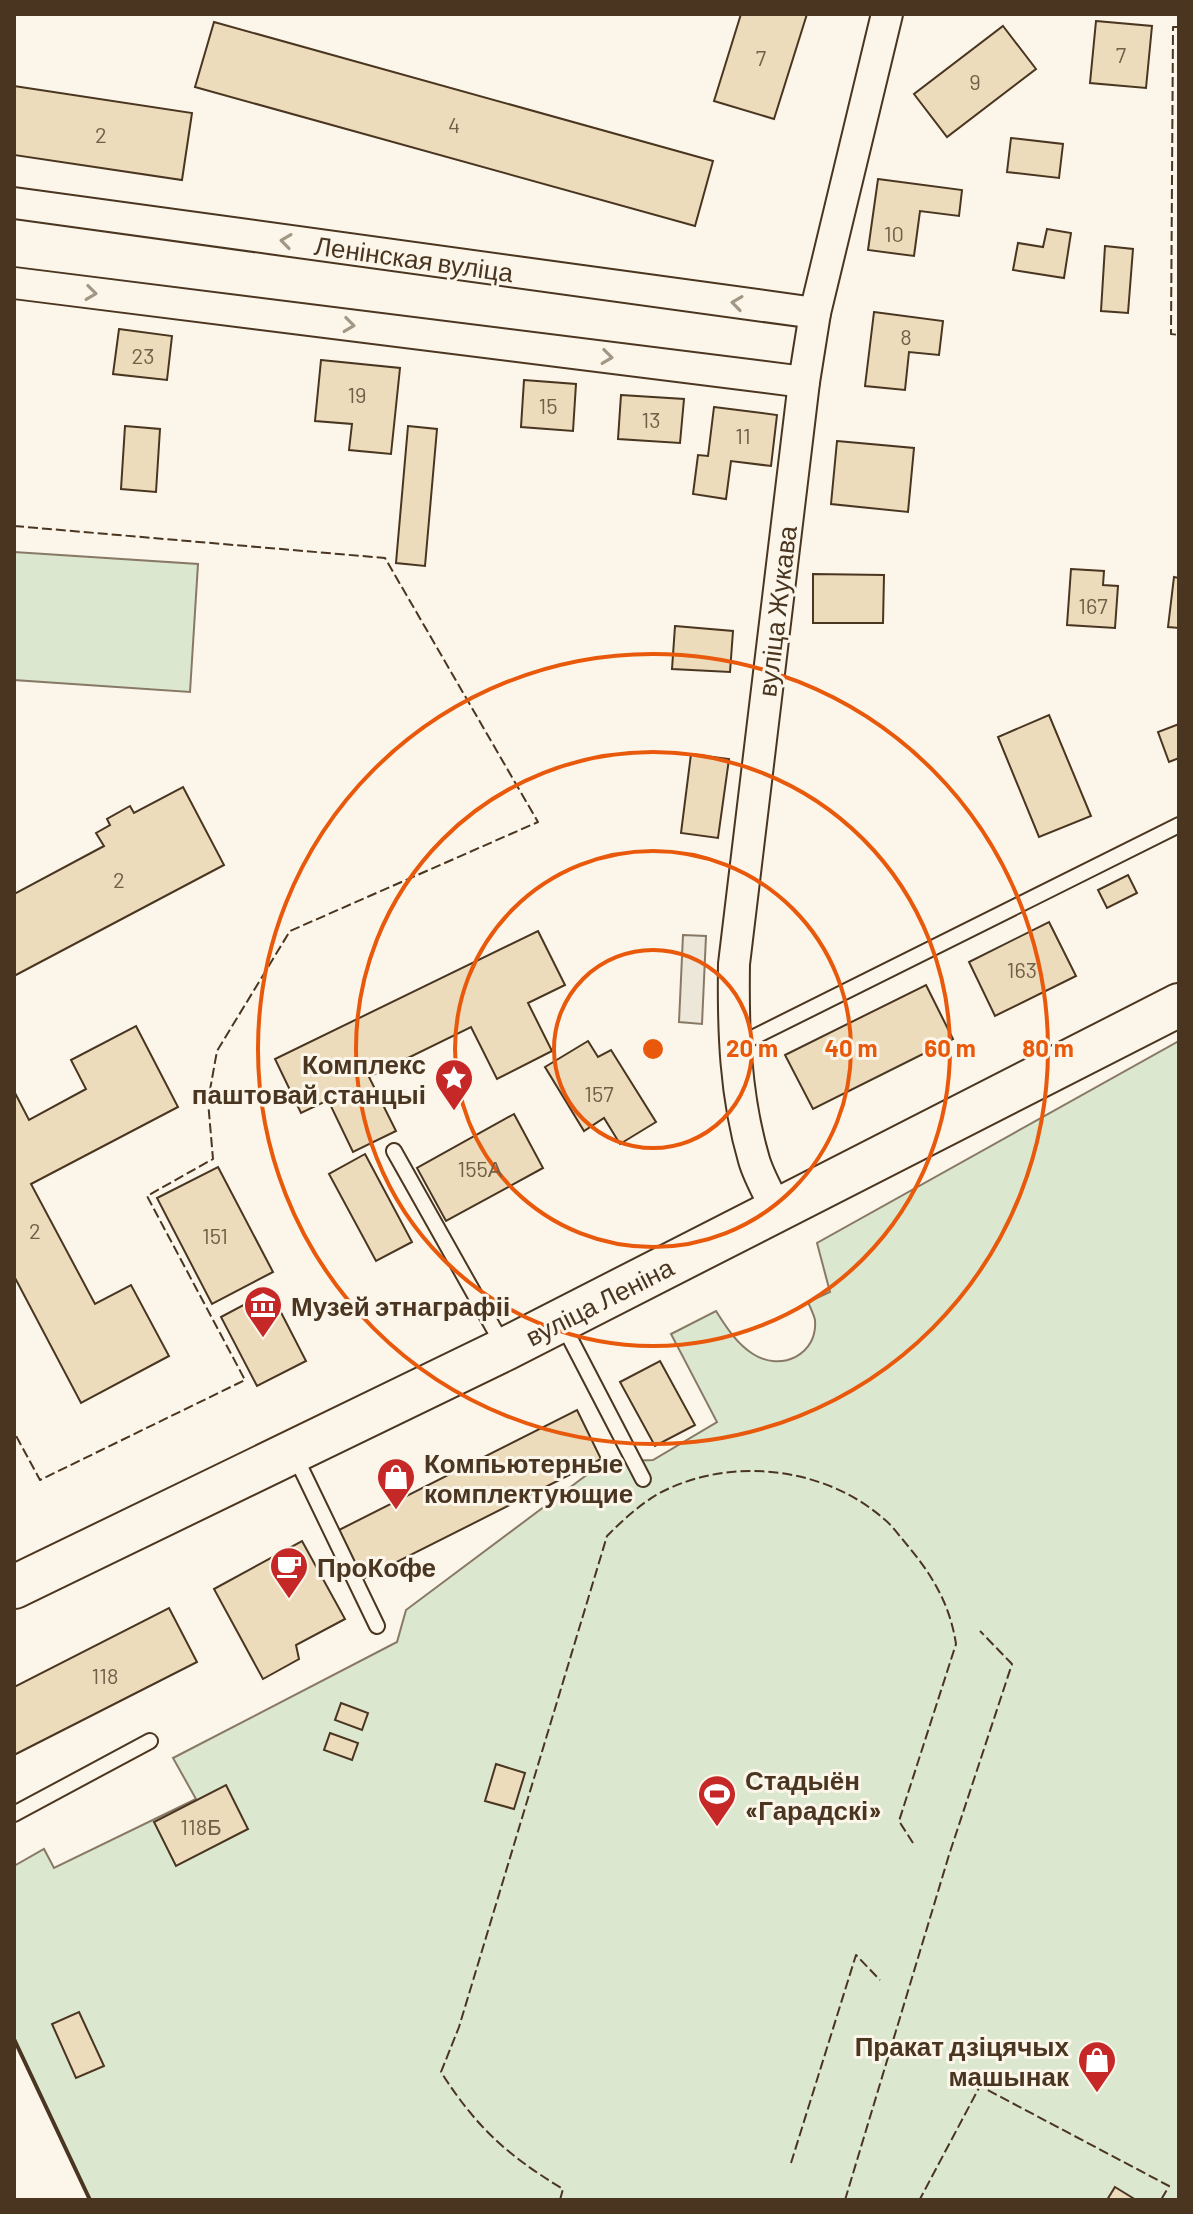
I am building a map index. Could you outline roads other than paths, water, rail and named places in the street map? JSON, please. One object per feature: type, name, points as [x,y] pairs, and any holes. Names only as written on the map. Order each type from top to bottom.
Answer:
[{"type":"main road","name":"вуліца Леніна","points":[[17,1576],[293,1452],[505,1349],[1179,1005]]},
{"type":"street","name":"вуліца Жукава","points":[[777,1210],[754,1162],[740,1098],[733,1047],[734,964],[815,313],[887,14]]},
{"type":"street","name":"Ленінская вуліца","points":[[14,203],[815,313]]},
{"type":"street","points":[[14,283],[804,382]]},
{"type":"lane","points":[[733,1047],[1179,825]]},
{"type":"lane","points":[[394,1151],[505,1349]]},
{"type":"lane","points":[[561,1321],[643,1479]]},
{"type":"lane","points":[[293,1452],[377,1626]]},
{"type":"lane","points":[[14,1814],[150,1741]]},
{"type":"place","name":"Комплекс паштовай станцыі","points":[[454,1112]]},
{"type":"place","name":"Музей этнаграфіі","points":[[263,1339]]},
{"type":"place","name":"Компьютерные комплектующие","points":[[396,1511]]},
{"type":"place","name":"ПроКофе","points":[[289,1600]]},
{"type":"place","name":"Стадыён «Гарадскі»","points":[[717,1828]]},
{"type":"place","name":"Пракат дзіцячых машынак","points":[[1097,2094]]}]
